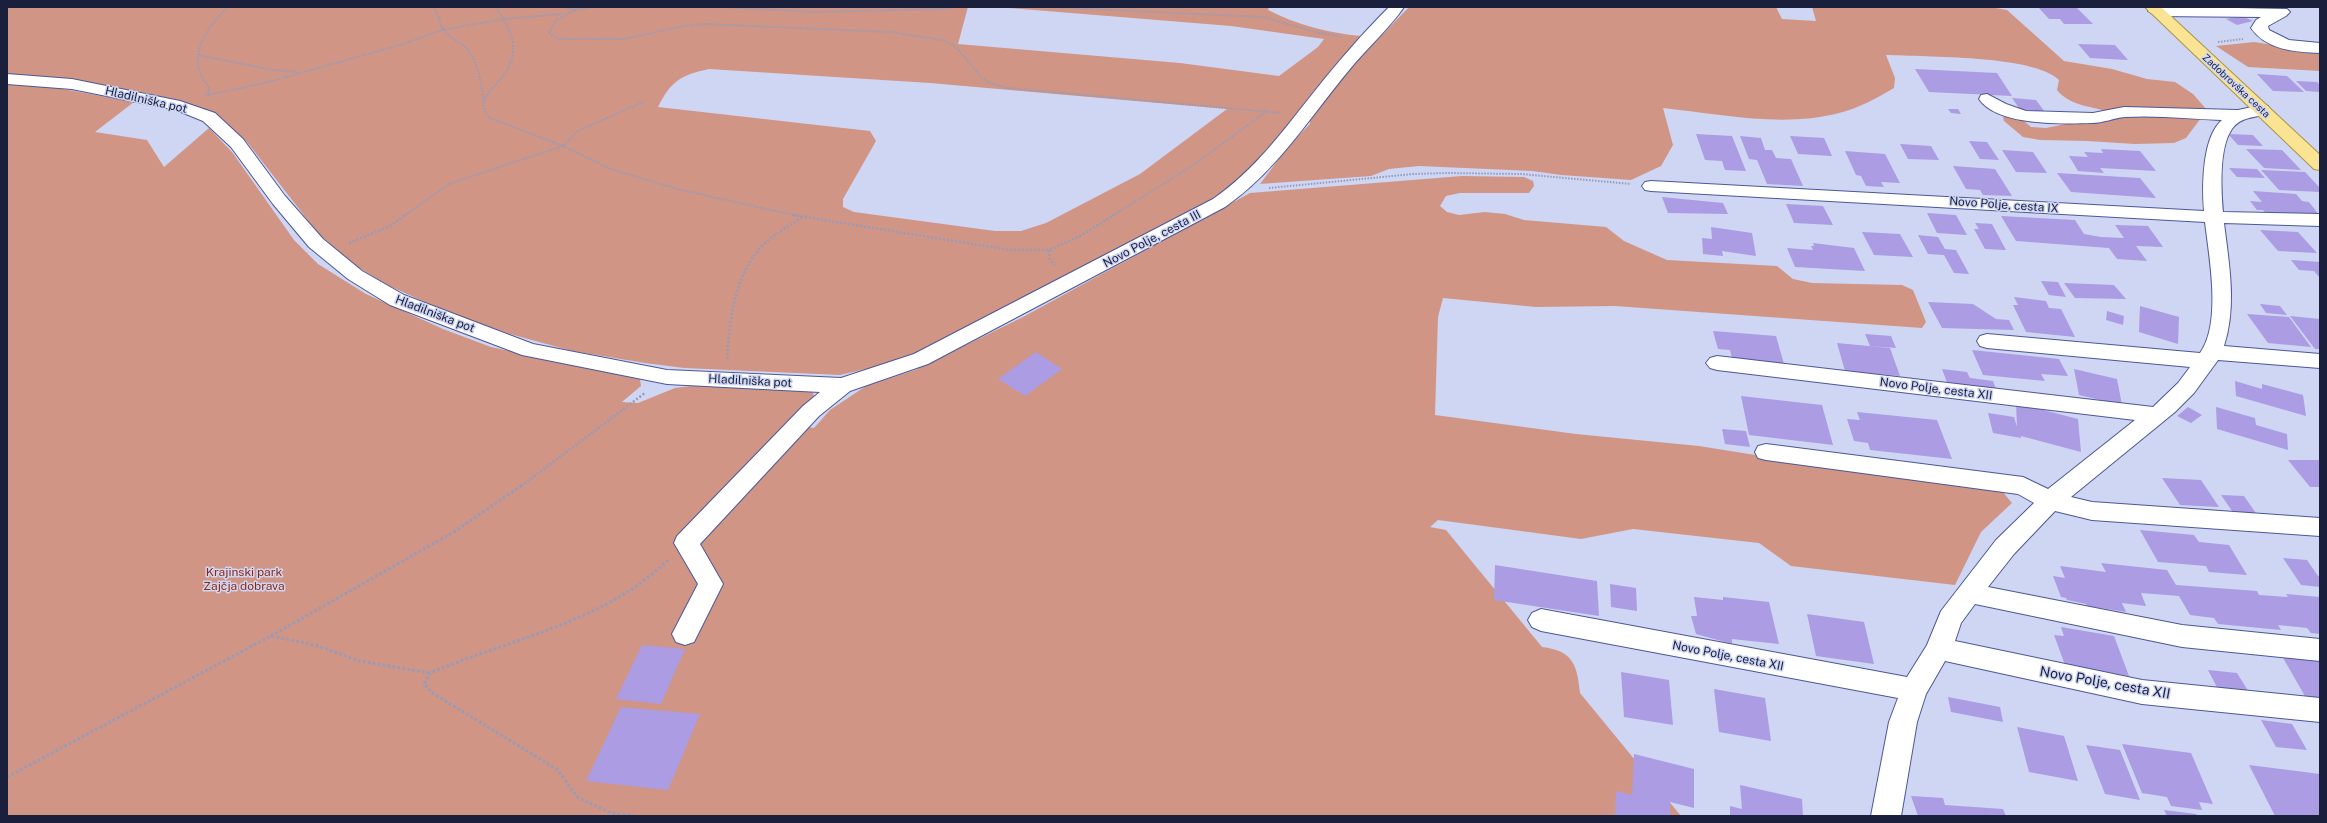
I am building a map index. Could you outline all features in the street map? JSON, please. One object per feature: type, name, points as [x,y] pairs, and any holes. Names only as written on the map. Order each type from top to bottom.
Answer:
[{"type":"main road","name":"Zadobrovška cesta","points":[[2154,9],[2252,113],[2320,165]]},
{"type":"street","name":"Novo Polje, cesta III","points":[[842,386],[921,359],[1071,282],[1219,203],[1240,190],[1282,148],[1303,117],[1364,41],[1397,7]]},
{"type":"street","points":[[2154,9],[2287,10]]},
{"type":"street","points":[[2287,10],[2261,24],[2259,28],[2267,36],[2290,45],[2320,48]]},
{"type":"street","name":"Hladilniška pot","points":[[7,79],[72,84],[180,106],[209,117],[238,143],[279,200],[326,252],[355,275],[397,300],[529,350],[666,377],[842,386]]},
{"type":"street","points":[[1987,99],[2000,108],[2025,116],[2092,118],[2124,112],[2252,113]]},
{"type":"street","points":[[1886,816],[1897,748],[1914,690],[1939,649],[1950,618],[2005,547],[2050,501],[2167,407],[2186,388],[2209,356],[2220,328],[2222,294],[2214,217],[2213,171],[2218,143],[2224,127],[2252,113]]},
{"type":"street","name":"Novo Polje, cesta IX","points":[[1651,186],[2214,217],[2320,220]]},
{"type":"street","points":[[1987,341],[2209,356],[2320,361]]},
{"type":"street","name":"Novo Polje, cesta XII","points":[[1717,363],[2156,416]]},
{"type":"street","points":[[685,634],[711,584],[686,544],[746,477],[811,412],[842,386]]},
{"type":"street","points":[[1766,452],[2023,486],[2050,501],[2092,511],[2320,527]]},
{"type":"street","points":[[1970,593],[2110,624],[2182,636],[2320,650]]},
{"type":"street","name":"Novo Polje, cesta XII","points":[[1541,620],[1914,690]]},
{"type":"street","name":"Novo Polje, cesta XII","points":[[1939,649],[2142,692],[2320,710]]},
{"type":"path","points":[[206,96],[210,89],[199,75],[198,55],[204,35],[228,7]]},
{"type":"path","points":[[484,102],[509,68],[515,44],[496,7]]},
{"type":"path","points":[[563,7],[574,10]]},
{"type":"path","points":[[180,106],[206,96],[269,82],[300,72],[365,55],[442,30],[504,20],[563,14],[574,10],[594,7]]},
{"type":"path","points":[[721,7],[814,12],[944,9],[951,7]]},
{"type":"path","points":[[1045,7],[1263,17],[1315,32],[1364,41]]},
{"type":"path","points":[[434,8],[440,14],[439,23],[442,30],[470,54],[484,102],[485,113],[490,118],[512,128],[564,146],[611,169],[677,189],[802,217],[1010,250],[1050,250],[1080,236],[1195,164],[1267,111]]},
{"type":"path","points":[[563,14],[551,24],[549,33],[558,39],[626,39],[683,26],[738,24],[890,32],[928,36],[943,40],[956,47],[982,78],[990,83],[1006,88],[1267,111],[1303,117]]},
{"type":"path","points":[[2213,43],[2267,36]]},
{"type":"path","points":[[198,55],[273,70],[300,72]]},
{"type":"path","points":[[326,252],[390,226],[449,184],[564,146],[578,131],[645,101]]},
{"type":"path","points":[[1240,190],[1356,181],[1413,174],[1448,173],[1521,174],[1651,186]]},
{"type":"path","points":[[726,380],[736,288],[743,272],[765,243],[802,217]]},
{"type":"path","points":[[7,777],[271,636],[457,530],[552,464],[666,377]]},
{"type":"path","points":[[271,636],[314,645],[360,661],[430,673],[468,657],[542,631],[603,606],[652,576],[686,544]]},
{"type":"path","points":[[430,673],[424,684],[434,694],[558,770],[577,797],[611,813],[635,816]]},
{"type":"green space","points":[[7,7],[968,7],[958,44],[1180,63],[1279,76],[1318,47],[1324,39],[1231,26],[997,7],[1269,7],[1268,10],[1302,24],[1337,33],[1361,36],[1275,141],[1225,193],[1012,306],[914,354],[878,366],[840,375],[684,368],[645,363],[572,351],[510,334],[445,311],[387,285],[351,263],[317,232],[247,142],[216,115],[185,103],[142,92],[51,78],[7,75]],"holes":[[[709,69],[930,83],[1227,109],[1140,174],[1046,223],[1021,231],[995,231],[854,212],[843,207],[843,199],[876,141],[870,131],[658,107],[672,85],[678,80],[691,74]]]},
{"type":"green space","points":[[1409,7],[1776,7],[1782,19],[1816,21],[1812,7],[1990,7],[2007,10],[2064,61],[2112,69],[2147,79],[2175,82],[2193,94],[2207,110],[2186,138],[2174,143],[2135,144],[2040,140],[2023,137],[2004,121],[2003,117],[2018,116],[2031,127],[2046,128],[2114,114],[2069,100],[2062,96],[2057,90],[2059,80],[2046,72],[2027,66],[1978,59],[1886,55],[1895,78],[1894,88],[1861,106],[1839,113],[1818,117],[1774,120],[1663,108],[1673,145],[1661,166],[1631,180],[1561,175],[1532,171],[1419,166],[1389,169],[1371,176],[1260,184],[1291,143],[1310,124],[1310,117],[1341,78]]},
{"type":"green space","points":[[2254,42],[2320,52],[2320,71],[2248,67],[2216,46]]},
{"type":"green space","name":"Krajinski park Zajčja dobrava","points":[[7,84],[58,88],[134,102],[95,132],[147,140],[164,167],[209,128],[232,152],[294,240],[318,264],[366,294],[443,329],[491,347],[640,379],[641,386],[622,402],[638,403],[675,388],[691,386],[812,388],[814,397],[789,424],[814,428],[830,410],[866,386],[915,370],[1023,317],[1250,193],[1462,176],[1524,177],[1533,181],[1534,186],[1529,193],[1460,193],[1446,196],[1440,206],[1447,212],[1459,215],[1485,212],[1505,214],[1524,220],[1606,227],[1624,241],[1667,260],[1777,266],[1793,279],[1812,283],[1902,285],[1913,290],[1926,322],[1922,328],[1615,306],[1536,307],[1443,298],[1438,317],[1435,415],[1576,434],[1699,446],[1893,477],[2002,491],[2012,503],[1981,532],[1955,585],[1791,566],[1759,543],[1633,529],[1581,539],[1438,520],[1430,527],[1446,530],[1542,647],[1561,652],[1572,661],[1577,674],[1580,693],[1681,816],[7,816]]},
{"type":"building","points":[[2038,7],[2076,7],[2093,24],[2064,24],[2060,19],[2049,19]]},
{"type":"building","points":[[2242,16],[2253,21],[2237,25],[2226,19]]},
{"type":"building","points":[[2078,44],[2115,45],[2128,60],[2090,58]]},
{"type":"building","points":[[1915,69],[1997,73],[2012,96],[1929,92]]},
{"type":"building","points":[[2257,74],[2287,76],[2304,92],[2273,91]]},
{"type":"building","points":[[2296,81],[2317,82],[2320,85],[2320,92],[2306,91]]},
{"type":"building","points":[[2012,98],[2036,100],[2045,112],[2021,111]]},
{"type":"building","points":[[1948,109],[1958,109],[1961,114],[1951,113]]},
{"type":"building","points":[[1696,134],[1732,136],[1746,171],[1725,170],[1722,161],[1705,160]]},
{"type":"building","points":[[2228,134],[2253,135],[2263,146],[2238,145]]},
{"type":"building","points":[[1740,136],[1761,138],[1765,150],[1772,150],[1776,158],[1791,159],[1803,186],[1767,184],[1757,160],[1749,159]]},
{"type":"building","points":[[1790,136],[1824,138],[1832,156],[1798,154]]},
{"type":"building","points":[[1969,141],[1987,142],[1999,160],[1980,159]]},
{"type":"building","points":[[1900,144],[1931,146],[1939,160],[1908,159]]},
{"type":"building","points":[[2101,149],[2140,151],[2156,171],[2100,168],[2104,173],[2078,171],[2069,156],[2088,157],[2084,152],[2103,153]]},
{"type":"building","points":[[2246,149],[2282,150],[2301,170],[2264,168]]},
{"type":"building","points":[[2002,150],[2033,152],[2047,173],[2016,172]]},
{"type":"building","points":[[1845,151],[1885,154],[1900,183],[1881,182],[1884,187],[1866,186],[1861,176],[1856,175]]},
{"type":"building","points":[[1953,166],[1995,169],[2012,196],[1983,195],[1980,190],[1966,189]]},
{"type":"building","points":[[2229,168],[2257,169],[2265,178],[2237,177]]},
{"type":"building","points":[[2261,170],[2305,172],[2320,188],[2320,192],[2279,190]]},
{"type":"building","points":[[2057,173],[2140,178],[2156,198],[2071,192]]},
{"type":"building","points":[[2253,191],[2296,194],[2302,201],[2309,202],[2320,216],[2267,215],[2263,210],[2257,210],[2250,201],[2262,202]]},
{"type":"building","points":[[1662,197],[1723,203],[1728,214],[1668,213]]},
{"type":"building","points":[[1786,204],[1823,206],[1833,225],[1794,223]]},
{"type":"building","points":[[1927,213],[1956,215],[1967,235],[1937,233]]},
{"type":"building","points":[[2001,216],[2075,220],[2084,234],[2101,237],[2124,238],[2115,225],[2148,226],[2163,247],[2136,246],[2147,261],[2117,259],[2109,248],[2016,241]]},
{"type":"building","points":[[1975,223],[1992,224],[2006,250],[1985,249],[1974,229],[1979,229]]},
{"type":"building","points":[[1711,227],[1752,233],[1756,256],[1722,251],[1723,256],[1703,254],[1702,238],[1712,239]]},
{"type":"building","points":[[2260,230],[2298,232],[2317,253],[2278,251]]},
{"type":"building","points":[[1862,232],[1900,234],[1913,257],[1874,255]]},
{"type":"building","points":[[1918,235],[1938,237],[1945,249],[1956,250],[1969,274],[1954,273],[1944,255],[1928,254]]},
{"type":"building","points":[[1813,243],[1854,248],[1865,271],[1795,267],[1787,248],[1813,250],[1811,246],[1814,246]]},
{"type":"building","points":[[2291,260],[2320,262],[2320,278],[2314,271],[2299,270]]},
{"type":"building","points":[[2041,281],[2058,282],[2066,297],[2049,295]]},
{"type":"building","points":[[2064,283],[2114,285],[2126,299],[2075,298]]},
{"type":"building","points":[[2014,297],[2046,301],[2049,308],[2061,309],[2075,337],[2026,332],[2013,305],[2018,305]]},
{"type":"building","points":[[1928,302],[1973,304],[1996,319],[2009,320],[2014,330],[1942,328]]},
{"type":"building","points":[[2260,304],[2280,306],[2287,315],[2266,313]]},
{"type":"building","points":[[2140,306],[2179,317],[2178,344],[2139,332]]},
{"type":"building","points":[[2107,311],[2124,316],[2123,325],[2106,320]]},
{"type":"building","points":[[2247,314],[2289,317],[2311,347],[2268,343]]},
{"type":"building","points":[[2290,316],[2320,319],[2320,349],[2315,349]]},
{"type":"building","points":[[1713,331],[1776,336],[1784,364],[1732,358],[1730,350],[1718,349]]},
{"type":"building","points":[[1865,334],[1891,336],[1896,348],[1870,346]]},
{"type":"building","points":[[1837,343],[1890,348],[1900,376],[1845,371]]},
{"type":"building","points":[[1972,350],[2059,359],[2068,376],[2041,374],[2045,381],[1983,375]]},
{"type":"building","points":[[1036,352],[1062,369],[1025,396],[998,379]]},
{"type":"building","points":[[1942,369],[1967,372],[1970,378],[1993,381],[1997,391],[1948,385]]},
{"type":"building","points":[[2074,369],[2117,379],[2122,405],[2079,395]]},
{"type":"building","points":[[2235,381],[2262,389],[2262,384],[2303,395],[2306,416],[2236,396]]},
{"type":"building","points":[[1741,396],[1822,405],[1833,445],[1749,435]]},
{"type":"building","points":[[2016,403],[2078,419],[2081,452],[2021,436],[2021,438],[1993,433],[1988,413],[2014,417],[2017,427]]},
{"type":"building","points":[[2188,407],[2202,415],[2191,423],[2177,416]]},
{"type":"building","points":[[2216,407],[2255,418],[2256,425],[2287,434],[2288,450],[2217,429]]},
{"type":"building","points":[[1857,412],[1937,420],[1952,459],[1870,450],[1868,443],[1854,441],[1847,419],[1860,420]]},
{"type":"building","points":[[1722,429],[1746,431],[1750,447],[1725,444]]},
{"type":"building","points":[[2288,460],[2320,460],[2320,487],[2310,487]]},
{"type":"building","points":[[2162,478],[2201,480],[2219,507],[2180,505]]},
{"type":"building","points":[[2221,495],[2244,496],[2260,519],[2237,518]]},
{"type":"building","points":[[2140,530],[2194,535],[2199,542],[2229,545],[2247,575],[2209,572],[2206,566],[2158,562]]},
{"type":"building","points":[[2283,558],[2307,560],[2318,576],[2320,576],[2320,587],[2301,585]]},
{"type":"building","points":[[2101,563],[2167,570],[2176,585],[2257,591],[2259,595],[2288,597],[2286,594],[2320,597],[2320,634],[2311,633],[2307,628],[2278,625],[2281,630],[2218,624],[2214,618],[2190,615],[2179,596],[2141,593],[2146,606],[2122,603],[2126,612],[2087,606],[2086,604],[2067,600],[2066,598],[2061,597],[2053,576],[2065,578],[2060,566],[2106,572]]},
{"type":"building","points":[[1495,565],[1597,581],[1599,616],[1494,600]]},
{"type":"building","points":[[1610,584],[1636,588],[1637,611],[1611,607]]},
{"type":"building","points":[[1694,597],[1723,600],[1723,597],[1769,602],[1779,644],[1732,639],[1732,644],[1696,634],[1691,616],[1697,616]]},
{"type":"building","points":[[1807,614],[1864,622],[1874,664],[1816,656]]},
{"type":"building","points":[[2061,627],[2114,636],[2129,676],[2065,665],[2054,635],[2064,636]]},
{"type":"building","points":[[642,645],[685,649],[661,704],[616,699]]},
{"type":"building","points":[[2282,656],[2320,661],[2320,699],[2306,698]]},
{"type":"building","points":[[2208,670],[2237,673],[2252,697],[2221,695]]},
{"type":"building","points":[[1621,672],[1669,680],[1673,725],[1624,717]]},
{"type":"building","points":[[1714,689],[1765,698],[1771,741],[1719,732]]},
{"type":"building","points":[[1948,697],[2000,707],[2003,722],[1951,712]]},
{"type":"building","points":[[621,707],[700,714],[668,790],[586,781]]},
{"type":"building","points":[[2261,720],[2292,724],[2307,750],[2276,747]]},
{"type":"building","points":[[2017,727],[2064,736],[2078,781],[2029,772]]},
{"type":"building","points":[[2122,744],[2191,753],[2213,804],[2199,802],[2202,810],[2171,806],[2167,797],[2142,793]]},
{"type":"building","points":[[2086,745],[2120,750],[2140,800],[2105,794]]},
{"type":"building","points":[[1634,754],[1694,769],[1694,808],[1670,802],[1670,816],[1615,816],[1616,791],[1632,795]]},
{"type":"building","points":[[2249,765],[2320,774],[2320,816],[2275,816]]},
{"type":"building","points":[[1740,785],[1802,799],[1803,816],[1730,816],[1730,806],[1742,809]]},
{"type":"building","points":[[1911,796],[1943,798],[1945,805],[2003,809],[2006,816],[1918,816]]},
{"type":"building","points":[[2164,810],[2196,814],[2197,816],[2167,816]]}]
